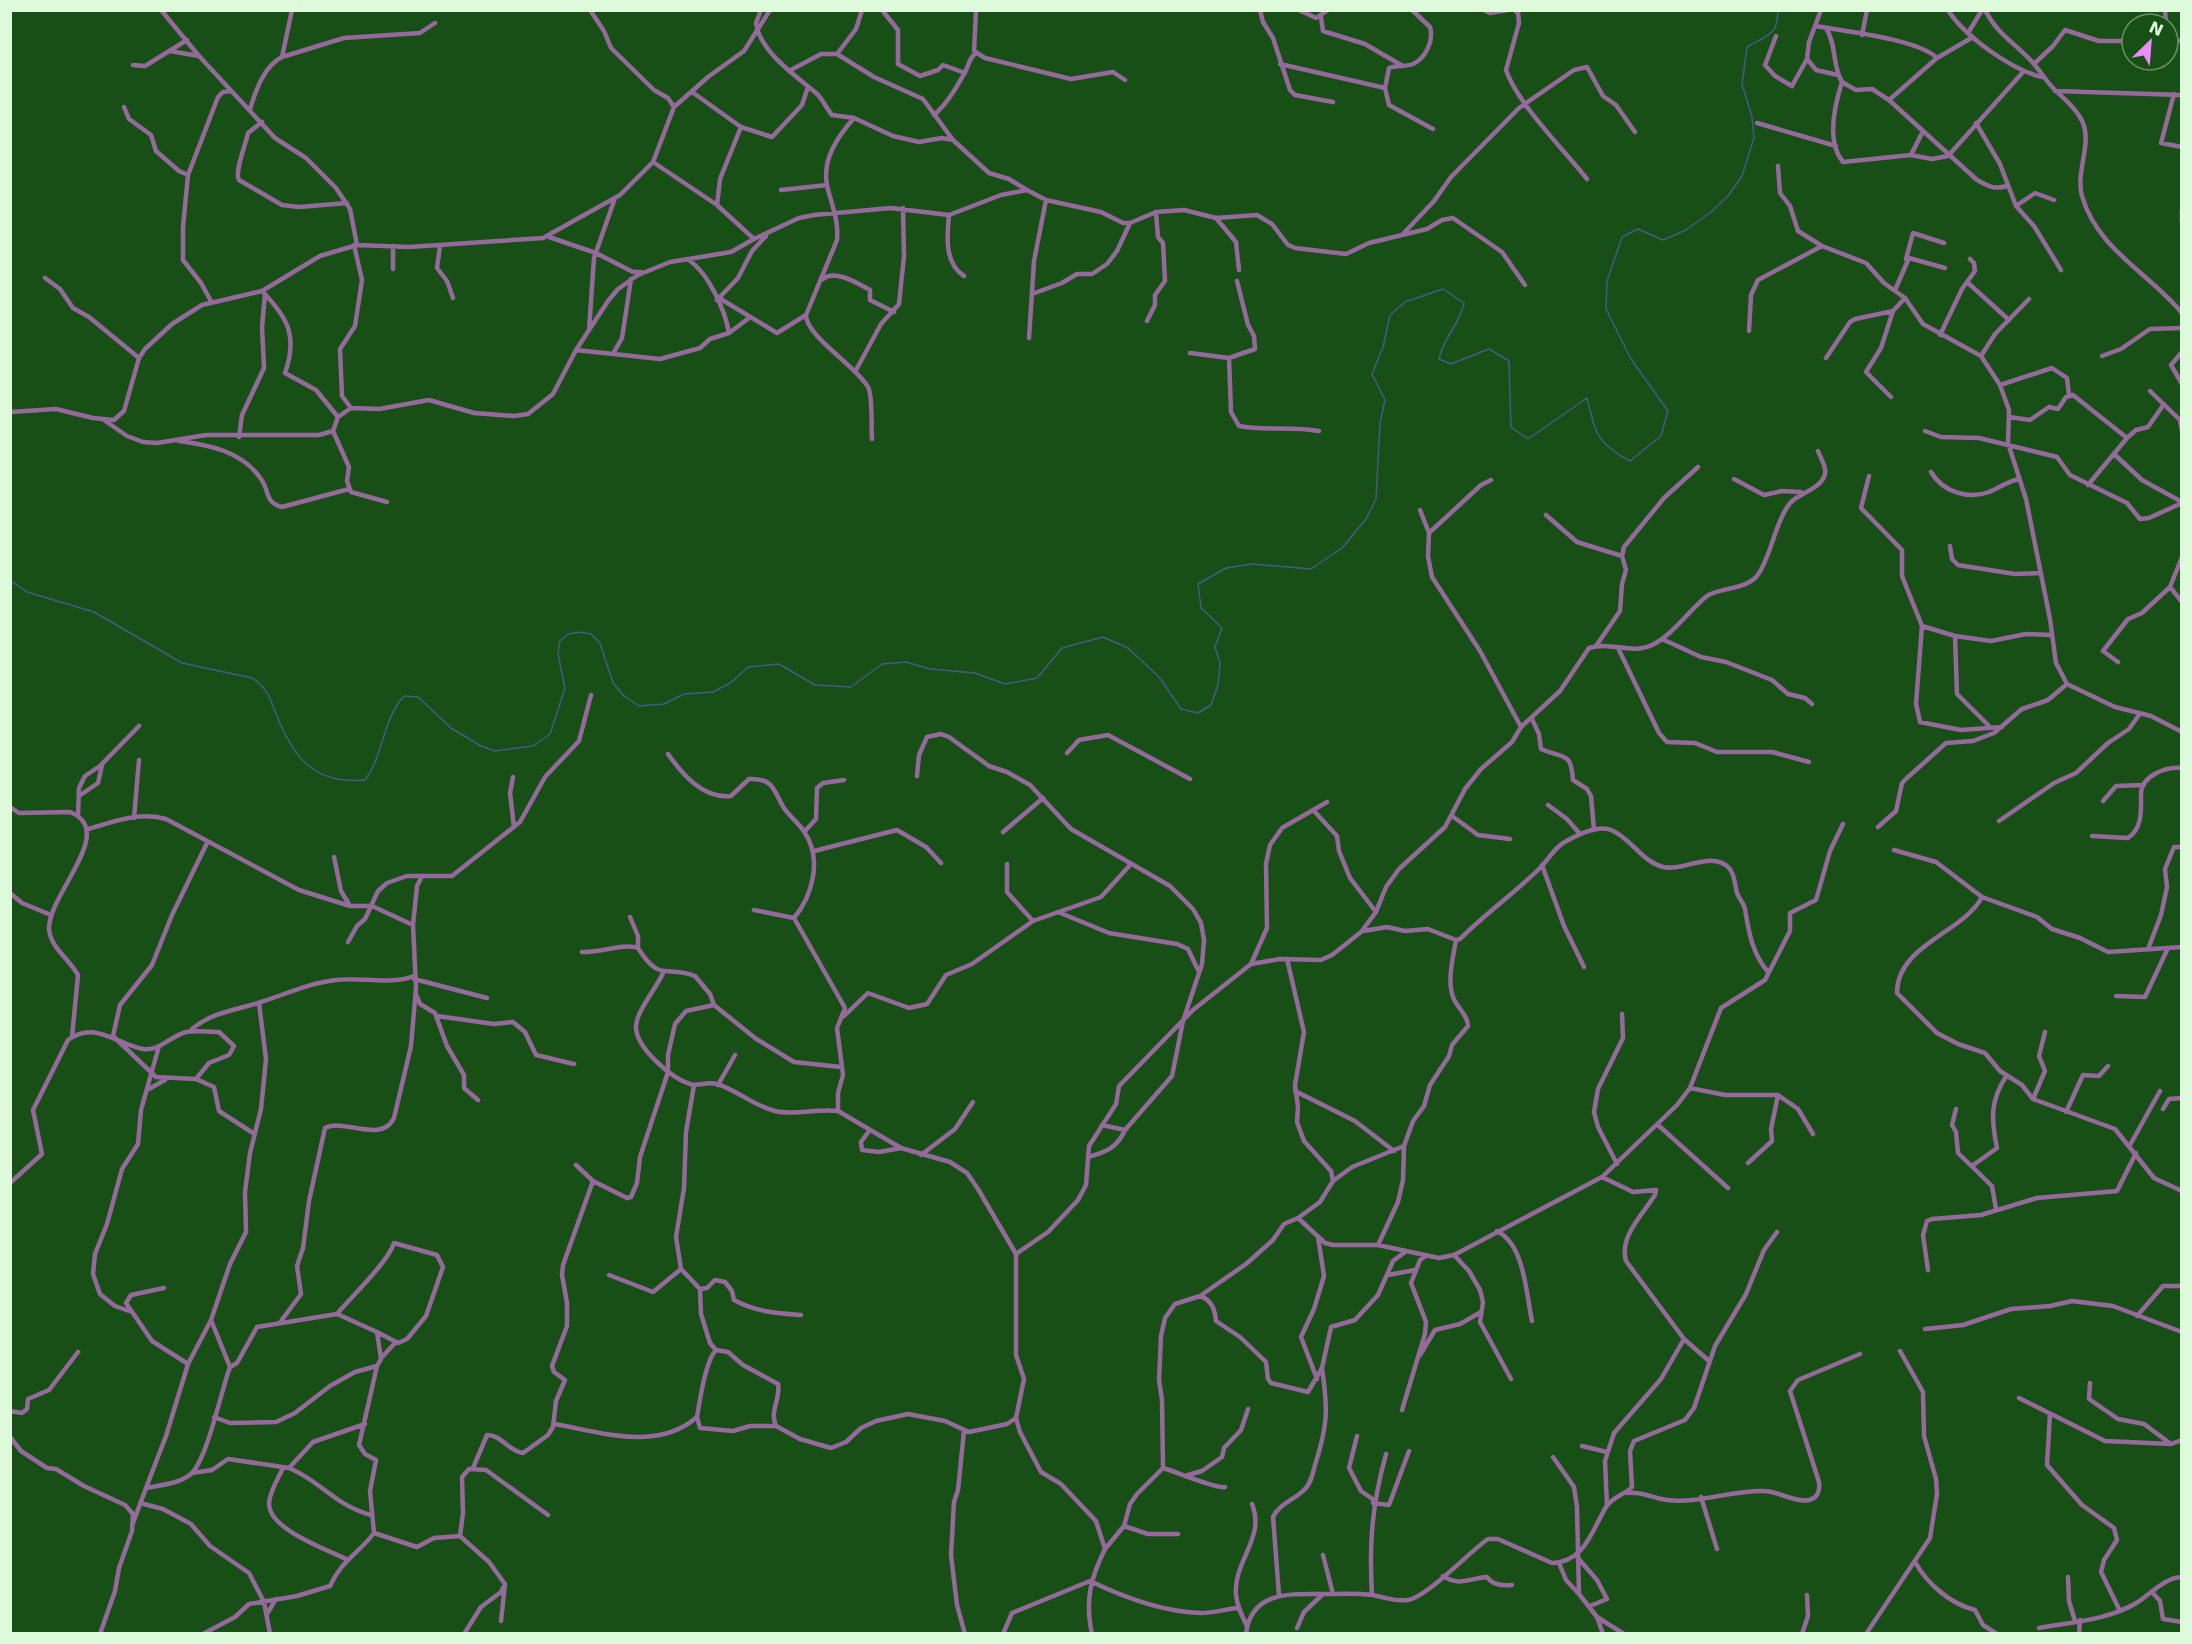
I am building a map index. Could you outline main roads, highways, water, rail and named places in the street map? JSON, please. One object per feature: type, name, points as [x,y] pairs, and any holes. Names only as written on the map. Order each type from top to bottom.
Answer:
[{"type":"waterway","points":[[10,580],[27,592],[94,612],[182,663],[252,678],[266,692],[297,754],[318,772],[331,778],[347,780],[365,780],[376,760],[391,716],[404,696],[418,697],[451,728],[481,746],[495,751],[533,746],[550,734],[565,688],[558,654],[560,641],[568,634],[580,632],[591,634],[600,643],[613,683],[624,696],[639,706],[664,704],[684,694],[713,692],[732,682],[748,667],[779,664],[815,685],[851,687],[882,664],[906,662],[930,669],[975,673],[1005,684],[1037,678],[1062,648],[1103,637],[1128,648],[1159,677],[1181,709],[1198,713],[1211,705],[1218,685],[1220,663],[1215,647],[1222,628],[1201,608],[1198,584],[1226,568],[1252,564],[1311,569],[1342,548],[1366,519],[1376,499],[1380,423],[1385,400],[1372,374],[1383,347],[1390,315],[1405,302],[1443,289],[1464,303],[1439,359],[1451,364],[1489,349],[1509,361],[1511,427],[1528,439],[1587,398],[1599,436],[1610,449],[1630,461],[1661,436],[1668,411],[1631,359],[1606,309],[1607,281],[1622,237],[1638,229],[1663,240],[1686,230],[1728,196],[1742,176],[1754,138],[1752,117],[1742,84],[1747,47],[1770,34],[1776,25],[1778,10]]}]
